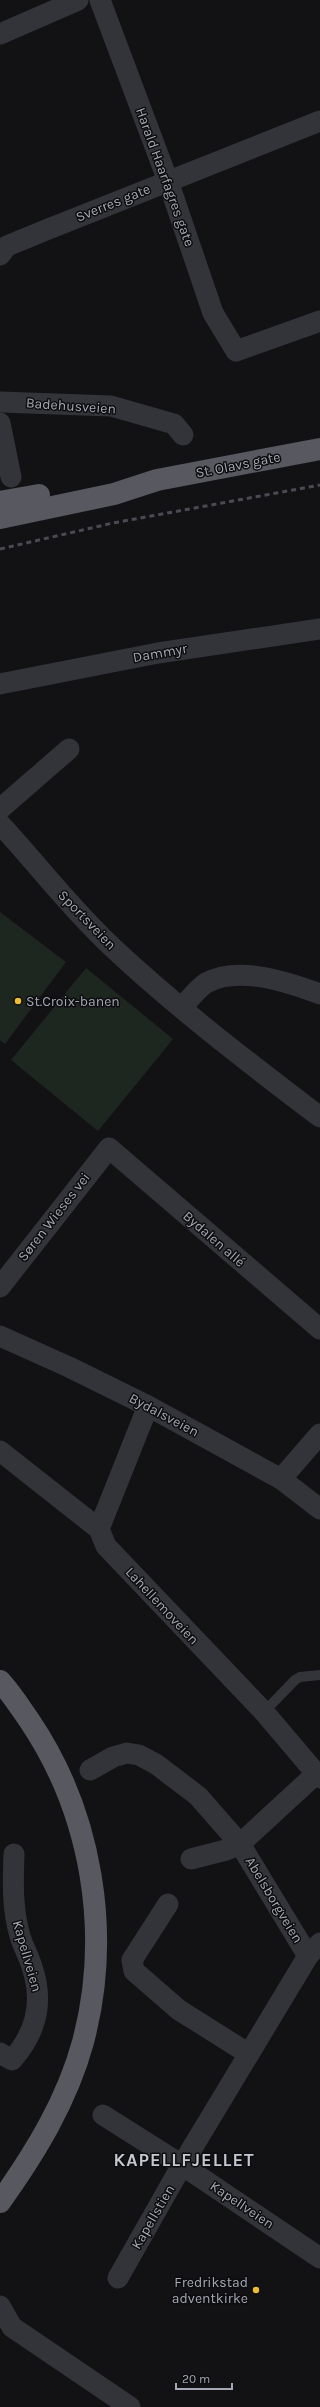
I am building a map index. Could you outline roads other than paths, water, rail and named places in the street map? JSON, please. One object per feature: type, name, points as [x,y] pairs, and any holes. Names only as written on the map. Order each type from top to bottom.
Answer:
[{"type":"highway","name":"St. Olavs gate","points":[[0,518],[114,494],[157,480],[320,449]]},
{"type":"highway","name":"St. Olavs gate","points":[[0,502],[110,481],[157,480]]},
{"type":"highway","points":[[0,1681],[46,1746],[72,1801],[88,1861],[96,1922],[94,1981],[83,2042],[63,2098],[46,2133],[23,2170],[0,2202]]},
{"type":"street","points":[[0,34],[78,0]]},
{"type":"street","name":"Harald Haarfagres gate","points":[[100,0],[168,181],[213,313],[236,351],[320,322]]},
{"type":"street","name":"Sverres gate","points":[[0,255],[7,246],[320,121]]},
{"type":"street","name":"Badehusveien","points":[[0,402],[111,406],[174,424],[183,435]]},
{"type":"street","points":[[0,423],[11,477]]},
{"type":"street","name":"Dammyr","points":[[0,684],[158,653],[320,629]]},
{"type":"street","name":"Sportsveien","points":[[69,749],[0,822],[56,888],[112,947],[182,1007],[320,1117]]},
{"type":"street","points":[[182,1007],[204,984],[223,977],[239,976],[273,978],[320,994]]},
{"type":"street","name":"Søren Wieses vei","points":[[0,1287],[109,1148]]},
{"type":"street","name":"Bydalen allé","points":[[109,1148],[320,1329]]},
{"type":"street","name":"Bydalsveien","points":[[0,1336],[69,1367],[148,1406],[281,1478],[320,1509]]},
{"type":"street","points":[[0,1451],[98,1528],[148,1406]]},
{"type":"street","points":[[281,1478],[320,1434]]},
{"type":"street","name":"Lahellemoveien","points":[[98,1528],[106,1546],[264,1712],[318,1776]]},
{"type":"street","name":"Abelsborgveien","points":[[90,1770],[113,1757],[127,1753],[139,1755],[156,1764],[198,1796],[240,1844],[314,1949]]},
{"type":"street","name":"Abelsborgveien","points":[[191,1859],[214,1854],[240,1844],[318,1776]]},
{"type":"street","name":"Kapellveien","points":[[0,2053],[12,2060],[19,2052],[34,2027],[39,2002],[36,1980],[16,1922],[14,1901],[14,1854]]},
{"type":"street","points":[[168,1904],[132,1960],[134,1971],[179,2010],[249,2054]]},
{"type":"street","name":"Kapellstien","points":[[118,2278],[182,2165],[314,1949]]},
{"type":"street","name":"Kapellveien","points":[[103,2115],[182,2165],[320,2258]]},
{"type":"street","points":[[0,2306],[12,2328],[130,2407]]},
{"type":"lane","points":[[264,1712],[295,1680],[300,1677],[320,1675]]},
{"type":"railway","points":[[0,549],[113,523],[320,485]]},
{"type":"place","name":"St.Croix-banen","points":[[18,1001]]},
{"type":"place","name":"Fredrikstad adventkirke","points":[[256,2290]]},
{"type":"district","name":"KAPELLFJELLET","points":[[184,2160]]}]
